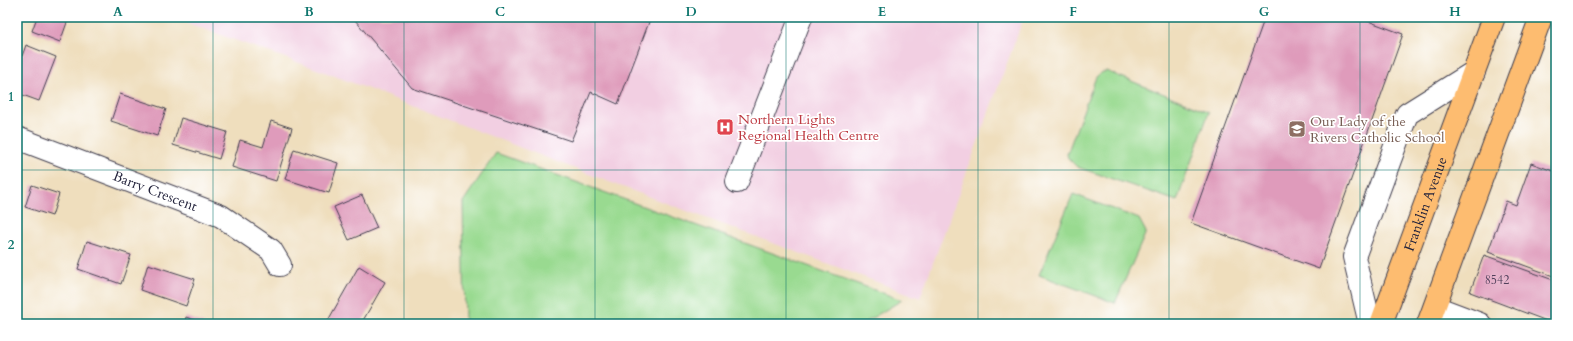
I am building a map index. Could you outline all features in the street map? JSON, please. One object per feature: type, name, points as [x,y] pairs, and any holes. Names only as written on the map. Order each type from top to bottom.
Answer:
[{"type":"main road","name":"Franklin Avenue","points":[[1381,324],[1494,17]]},
{"type":"main road","points":[[1432,315],[1540,17]]},
{"type":"street","points":[[737,182],[801,17]]},
{"type":"street","points":[[1370,324],[1354,257],[1407,114],[1474,72]]},
{"type":"street","name":"Barry Crescent","points":[[17,138],[221,216],[271,250],[280,265]]},
{"type":"street","points":[[1432,315],[1480,324]]},
{"type":"shaded area","name":"Northern Lights Regional Health Centre","points":[[170,17],[1024,17],[920,298],[612,183],[322,71]]},
{"type":"green space","points":[[1106,71],[1209,112],[1177,201],[1077,167],[1068,158],[1067,154],[1096,77]]},
{"type":"green space","points":[[496,153],[902,300],[862,324],[465,324],[463,202]]},
{"type":"green space","points":[[1073,194],[1139,219],[1146,232],[1115,303],[1039,275]]},
{"type":"building","points":[[37,17],[69,17],[60,42],[32,31]]},
{"type":"building","points":[[359,17],[636,17],[649,22],[618,104],[591,92],[571,141],[412,88],[355,20]]},
{"type":"building","name":"Our Lady of the Rivers Catholic School","points":[[1265,17],[1360,17],[1403,34],[1319,269],[1191,223]]},
{"type":"building","points":[[26,45],[56,57],[39,101],[17,93],[17,70]]},
{"type":"building","points":[[120,94],[166,109],[157,136],[111,121]]},
{"type":"building","points":[[181,118],[227,132],[219,159],[173,145]]},
{"type":"building","points":[[271,121],[292,128],[276,181],[232,167],[240,140],[263,147]]},
{"type":"building","points":[[294,149],[338,163],[329,193],[285,179]]},
{"type":"building","points":[[1531,163],[1553,171],[1556,164],[1556,277],[1488,252],[1506,201],[1516,205]]},
{"type":"building","points":[[32,185],[59,194],[52,216],[25,207]]},
{"type":"building","points":[[362,195],[377,228],[349,240],[334,207]]},
{"type":"building","points":[[87,241],[131,255],[121,284],[78,269]]},
{"type":"building","points":[[1484,255],[1556,281],[1555,324],[1470,292]]},
{"type":"building","points":[[148,264],[195,279],[186,306],[140,290]]},
{"type":"building","points":[[359,266],[385,282],[361,324],[326,324]]},
{"type":"building","points":[[186,317],[205,324],[184,324]]},
{"type":"place","name":"Northern Lights Regional Health Centre","points":[[725,127]]},
{"type":"place","name":"Our Lady of the Rivers Catholic School","points":[[1297,129]]}]
